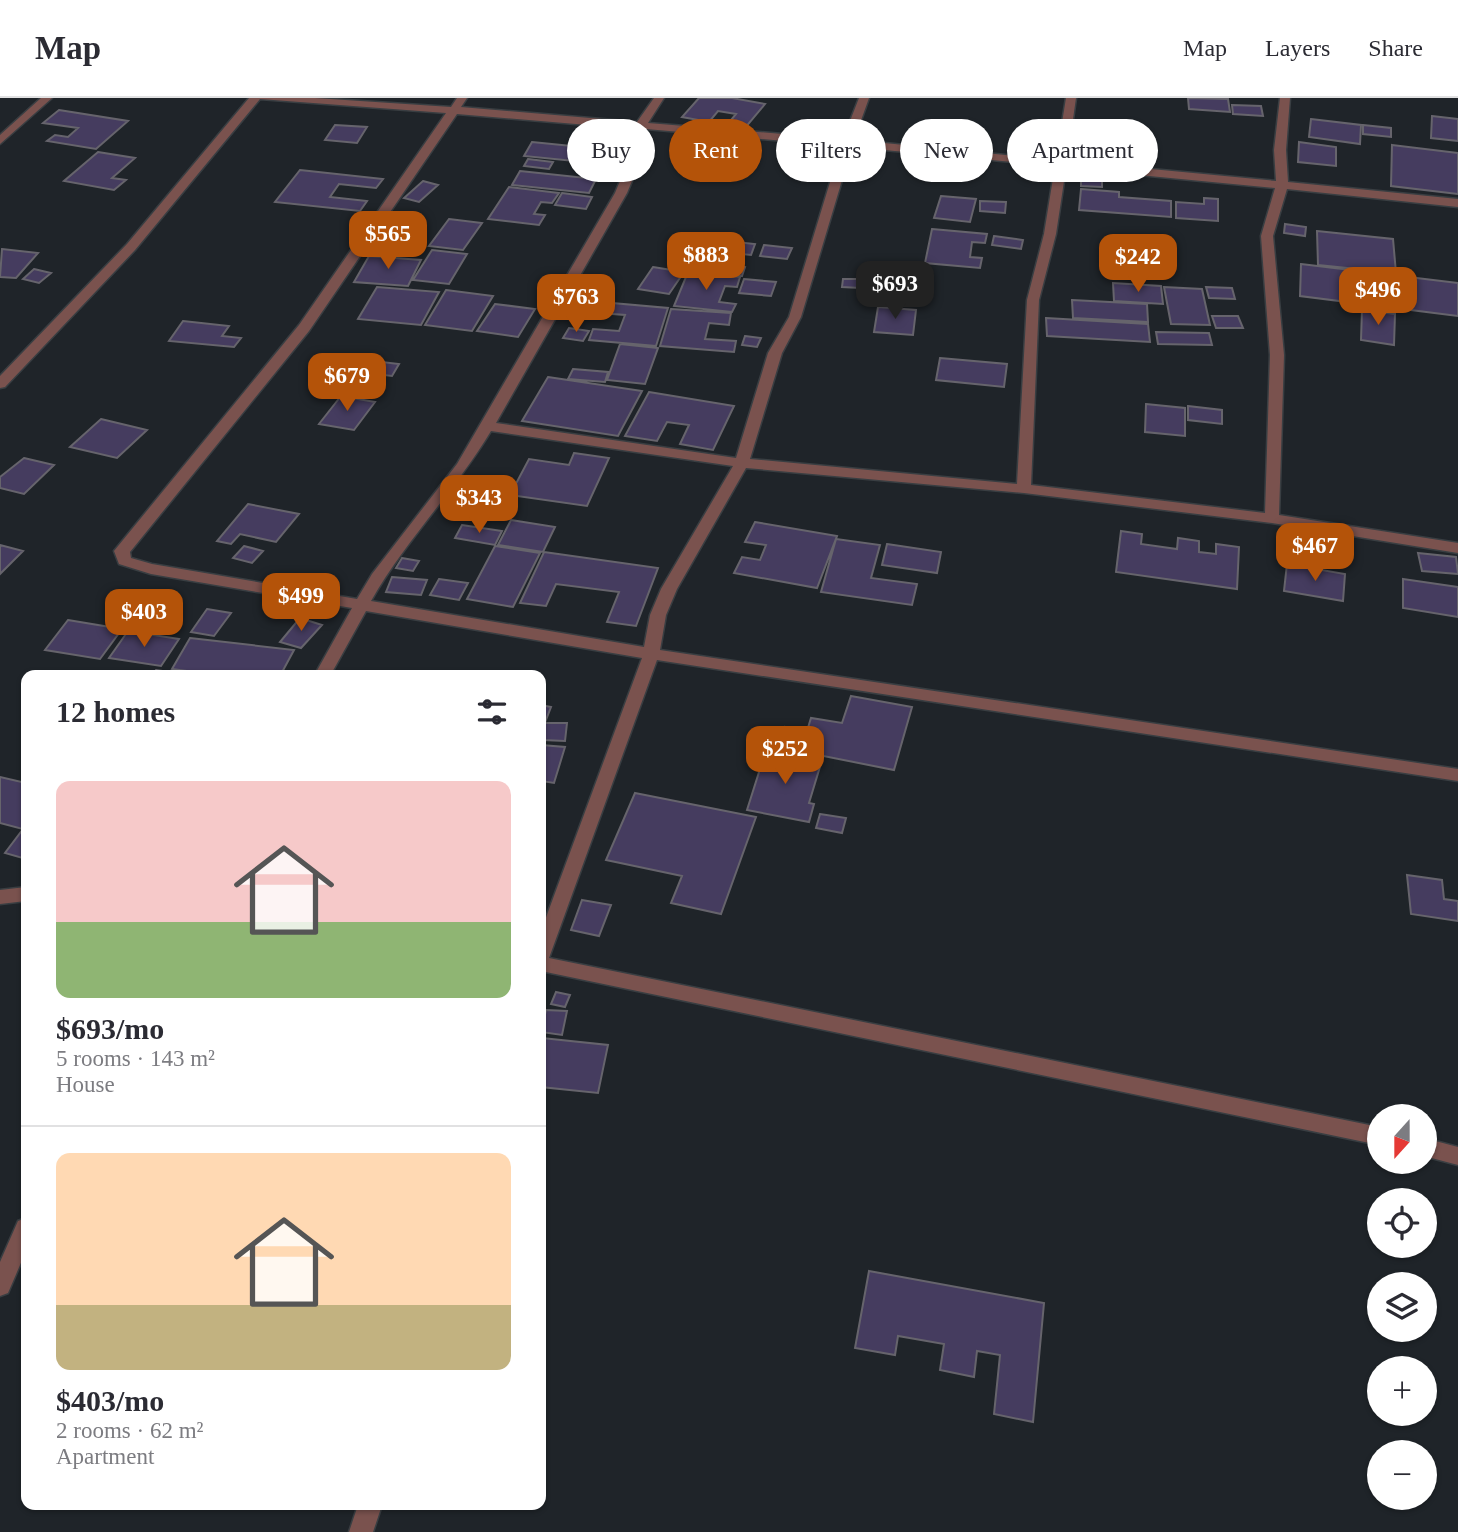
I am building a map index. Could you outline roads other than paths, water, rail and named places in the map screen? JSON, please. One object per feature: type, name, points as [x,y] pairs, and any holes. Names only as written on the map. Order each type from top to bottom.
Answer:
[{"type":"street","points":[[0,141],[47,98]]},
{"type":"street","points":[[0,384],[131,247],[255,98]]},
{"type":"street","points":[[264,98],[457,104],[582,119]]},
{"type":"street","points":[[645,119],[659,98]]},
{"type":"street","points":[[856,119],[864,98]]},
{"type":"street","points":[[1068,119],[1071,98]]},
{"type":"street","points":[[1272,518],[1277,355],[1267,236],[1282,185],[1280,150],[1285,98]]},
{"type":"street","points":[[457,104],[304,328],[122,551],[124,561],[151,569],[651,654],[1458,775]]},
{"type":"street","points":[[655,127],[776,137]]},
{"type":"street","points":[[886,147],[1007,160]]},
{"type":"street","points":[[1158,174],[1458,203]]},
{"type":"street","points":[[326,670],[377,577],[463,466],[625,182]]},
{"type":"street","points":[[546,942],[651,654],[658,615],[742,463],[775,353],[794,317],[835,182]]},
{"type":"street","points":[[1024,489],[1033,300],[1050,234],[1058,182]]},
{"type":"street","points":[[487,426],[742,463],[1024,489],[1272,518],[1458,548]]},
{"type":"street","points":[[0,897],[21,895]]},
{"type":"street","points":[[546,965],[1367,1134]]},
{"type":"street","points":[[1437,1150],[1458,1156]]},
{"type":"street","points":[[0,1286],[21,1239]]},
{"type":"street","points":[[361,1532],[368,1510]]}]
